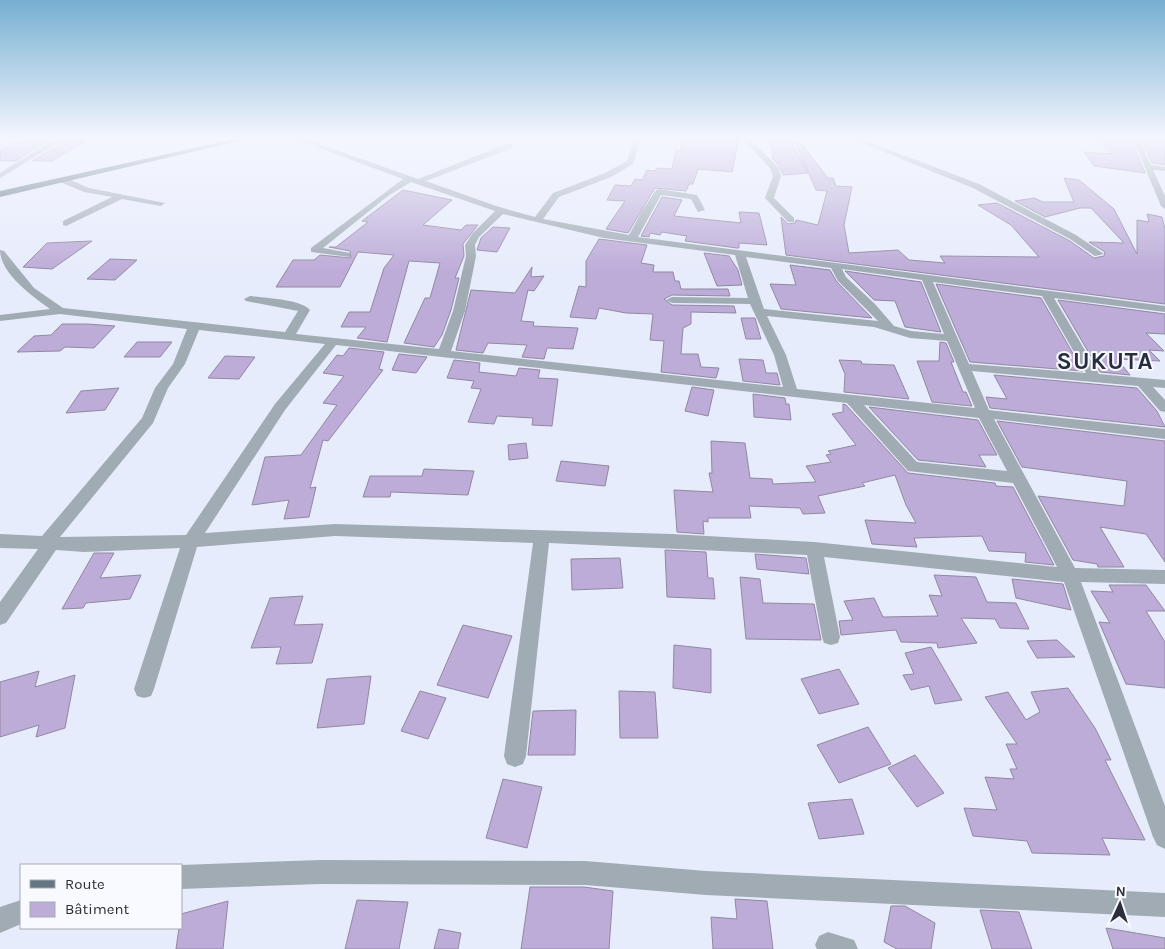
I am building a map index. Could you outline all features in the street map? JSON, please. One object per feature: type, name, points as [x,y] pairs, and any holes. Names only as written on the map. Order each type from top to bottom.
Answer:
[{"type":"main road","points":[[0,194],[48,183]]},
{"type":"street","points":[[71,183],[87,190],[161,203]]},
{"type":"street","points":[[346,255],[314,250],[329,242],[381,197],[408,183]]},
{"type":"street","points":[[424,183],[501,210],[537,220],[632,239],[1165,309]]},
{"type":"street","points":[[537,220],[556,196],[587,183]]},
{"type":"street","points":[[774,183],[769,198],[791,220]]},
{"type":"street","points":[[969,183],[1073,237],[1099,254]]},
{"type":"street","points":[[1155,183],[1165,206]]},
{"type":"street","points":[[632,239],[646,211],[659,192],[694,197],[701,210]]},
{"type":"street","points":[[66,223],[121,196]]},
{"type":"street","points":[[444,352],[459,311],[471,256],[470,245],[475,236],[501,210]]},
{"type":"street","points":[[0,253],[30,290],[60,311]]},
{"type":"street","points":[[740,254],[756,307],[780,355],[791,391]]},
{"type":"street","points":[[835,266],[842,279],[871,306],[890,328]]},
{"type":"street","points":[[926,277],[954,338],[984,414],[1070,575],[1165,837]]},
{"type":"street","points":[[1046,293],[1078,346],[1080,355],[1096,378]]},
{"type":"street","points":[[250,299],[300,307],[304,310],[288,338]]},
{"type":"street","points":[[672,300],[756,307],[875,324],[910,334],[954,338]]},
{"type":"street","points":[[0,318],[60,311],[332,343],[444,352],[849,397],[1165,434]]},
{"type":"street","points":[[0,617],[49,543],[148,420],[162,388],[178,364],[194,326]]},
{"type":"street","points":[[144,688],[191,541],[280,407],[332,343]]},
{"type":"street","points":[[965,367],[1096,378],[1143,384],[1165,384]]},
{"type":"street","points":[[1143,384],[1165,408]]},
{"type":"street","points":[[849,397],[913,467],[1018,478]]},
{"type":"street","points":[[0,541],[84,545],[191,541],[335,530],[814,549],[1070,575],[1165,577]]},
{"type":"street","points":[[515,756],[542,537]]},
{"type":"street","points":[[814,549],[831,637]]},
{"type":"street","points":[[182,877],[320,872],[584,873],[706,883],[1165,905]]},
{"type":"street","points":[[0,920],[20,912]]},
{"type":"building","points":[[633,183],[693,183],[689,184],[686,191],[655,188],[628,233],[606,229],[625,201],[607,200],[615,185],[631,186]]},
{"type":"building","points":[[813,183],[835,183],[836,186],[852,187],[844,225],[849,253],[898,250],[909,260],[945,263],[940,256],[1039,257],[1011,225],[978,205],[997,203],[1070,241],[1094,258],[1104,256],[1105,252],[1089,242],[1124,243],[1091,208],[1080,208],[1045,217],[1015,201],[1034,198],[1043,202],[1074,202],[1066,183],[1083,183],[1114,209],[1137,254],[1137,220],[1149,222],[1147,214],[1162,217],[1165,229],[1165,304],[786,255],[781,217],[788,224],[795,223],[796,220],[818,225],[827,191],[816,190]]},
{"type":"building","points":[[403,190],[452,200],[423,225],[461,230],[466,225],[478,225],[463,244],[464,256],[455,278],[459,278],[451,310],[442,335],[434,347],[404,343],[425,298],[430,298],[440,263],[409,261],[387,342],[357,338],[366,327],[341,327],[349,312],[370,312],[384,268],[394,255],[358,252],[340,287],[276,287],[293,260],[314,260],[320,255],[351,258],[350,251],[329,247],[336,247],[368,222],[362,221]]},
{"type":"building","points":[[662,197],[682,200],[674,216],[741,223],[739,212],[759,213],[767,245],[739,243],[739,248],[737,248],[685,241],[687,236],[662,232],[660,235],[650,233],[649,237],[641,236]]},
{"type":"building","points":[[493,227],[510,228],[497,252],[477,250],[481,238]]},
{"type":"building","points":[[599,239],[647,245],[641,263],[654,265],[653,272],[673,272],[675,281],[679,281],[681,289],[728,289],[730,296],[672,295],[664,299],[672,305],[734,306],[736,313],[691,312],[691,324],[683,328],[681,354],[698,354],[701,367],[719,368],[716,378],[661,372],[664,341],[650,340],[653,314],[626,313],[599,308],[596,319],[570,317],[579,286],[586,287],[586,261]]},
{"type":"building","points":[[92,241],[52,269],[23,267],[47,243]]},
{"type":"building","points":[[704,253],[729,256],[738,270],[742,285],[717,286]]},
{"type":"building","points":[[110,259],[137,260],[115,280],[87,279]]},
{"type":"building","points":[[790,265],[830,270],[837,282],[872,318],[781,309],[770,284],[796,285]]},
{"type":"building","points":[[532,267],[531,277],[544,276],[534,291],[528,290],[521,321],[534,322],[533,326],[578,328],[573,349],[547,348],[544,359],[522,357],[527,345],[488,343],[483,353],[456,350],[471,290],[515,293]]},
{"type":"building","points":[[845,271],[921,282],[941,332],[905,327],[895,301],[874,300]]},
{"type":"building","points":[[936,284],[1041,298],[1083,371],[970,362]]},
{"type":"building","points":[[1058,300],[1165,314],[1165,334],[1146,333],[1164,351],[1149,350],[1160,361],[1117,359],[1130,375],[1100,372]]},
{"type":"building","points":[[741,318],[755,318],[761,339],[746,339]]},
{"type":"building","points":[[62,324],[115,326],[94,348],[65,347],[60,351],[17,352],[34,336],[51,335]]},
{"type":"building","points":[[137,342],[172,342],[160,357],[124,357]]},
{"type":"building","points":[[940,342],[946,343],[954,362],[951,362],[963,392],[966,392],[972,406],[932,402],[917,361],[939,361]]},
{"type":"building","points":[[349,348],[384,352],[379,369],[383,370],[328,441],[323,440],[310,488],[316,487],[309,517],[284,519],[289,500],[252,505],[265,457],[301,455],[337,405],[323,403],[344,376],[323,373],[337,355],[343,356]]},
{"type":"building","points":[[399,354],[427,357],[416,373],[392,370]]},
{"type":"building","points":[[225,356],[255,357],[239,379],[208,378]]},
{"type":"building","points":[[739,359],[763,360],[766,373],[777,373],[780,385],[743,381]]},
{"type":"building","points":[[454,360],[480,363],[479,372],[516,376],[519,368],[540,370],[538,378],[558,379],[552,426],[532,425],[533,418],[497,416],[494,424],[468,422],[481,389],[471,388],[474,381],[447,378]]},
{"type":"building","points":[[839,360],[861,361],[862,364],[894,365],[909,399],[844,392],[845,374]]},
{"type":"building","points":[[994,375],[1137,388],[1157,411],[1165,427],[990,408],[986,397],[1007,399]]},
{"type":"building","points":[[692,387],[714,390],[708,416],[685,411]]},
{"type":"building","points":[[119,388],[105,410],[66,413],[81,391]]},
{"type":"building","points":[[753,394],[785,398],[786,404],[789,404],[791,420],[754,417]]},
{"type":"building","points":[[843,404],[908,473],[995,483],[996,486],[1013,487],[1054,565],[1025,562],[1026,553],[989,551],[982,536],[914,538],[917,547],[872,544],[865,520],[916,523],[906,505],[895,475],[862,483],[865,486],[818,496],[825,513],[803,514],[800,508],[749,506],[751,518],[708,518],[708,522],[703,521],[704,534],[677,532],[674,490],[713,492],[709,473],[712,473],[711,441],[745,443],[750,478],[772,479],[773,484],[816,482],[806,466],[831,462],[826,455],[831,454],[828,451],[856,445],[832,414],[843,412]]},
{"type":"building","points":[[869,407],[978,420],[997,455],[979,455],[986,467],[918,460]]},
{"type":"building","points":[[997,421],[1165,441],[1165,562],[1146,534],[1100,527],[1124,567],[1098,567],[1097,564],[1073,560],[1038,496],[1124,506],[1127,481],[1022,467]]},
{"type":"building","points":[[526,443],[528,458],[509,460],[508,445]]},
{"type":"building","points":[[561,461],[609,466],[605,486],[556,481]]},
{"type":"building","points":[[424,469],[474,471],[468,495],[391,492],[390,497],[363,497],[370,476],[422,476]]},
{"type":"building","points":[[665,550],[706,552],[708,578],[713,578],[715,599],[667,597]]},
{"type":"building","points":[[94,553],[114,553],[100,578],[141,575],[130,599],[86,603],[83,608],[62,609]]},
{"type":"building","points":[[755,554],[806,558],[809,574],[757,569]]},
{"type":"building","points":[[620,558],[623,588],[572,590],[571,559]]},
{"type":"building","points":[[934,575],[976,577],[987,602],[1016,603],[1029,629],[1000,628],[995,619],[961,618],[977,643],[938,648],[937,643],[901,642],[896,630],[841,635],[839,621],[853,620],[844,601],[874,598],[883,617],[938,616],[929,595],[942,596]]},
{"type":"building","points":[[740,577],[760,579],[763,603],[814,604],[821,640],[746,639]]},
{"type":"building","points":[[1012,579],[1063,584],[1071,610],[1016,598]]},
{"type":"building","points":[[1109,585],[1146,585],[1165,611],[1146,611],[1165,642],[1165,688],[1126,684],[1099,622],[1110,623],[1091,591],[1113,592]]},
{"type":"building","points":[[303,596],[294,625],[323,624],[312,663],[276,664],[281,647],[251,648],[270,598]]},
{"type":"building","points":[[463,625],[512,636],[488,698],[437,685]]},
{"type":"building","points":[[1057,640],[1075,657],[1037,658],[1027,641]]},
{"type":"building","points":[[674,645],[711,649],[711,693],[673,688]]},
{"type":"building","points":[[931,647],[962,700],[935,704],[929,686],[911,690],[903,675],[914,674],[905,653]]},
{"type":"building","points":[[839,669],[859,704],[819,714],[801,679]]},
{"type":"building","points":[[39,671],[35,687],[75,675],[65,728],[36,737],[39,725],[0,737],[0,682]]},
{"type":"building","points":[[371,676],[364,724],[317,728],[327,679]]},
{"type":"building","points":[[1068,688],[1095,728],[1111,760],[1105,760],[1145,840],[1102,838],[1110,855],[1032,853],[1027,841],[973,836],[964,808],[997,810],[985,777],[1014,779],[1010,769],[1017,769],[1006,744],[1017,744],[985,697],[1008,692],[1026,720],[1040,712],[1031,692]]},
{"type":"building","points":[[420,691],[446,698],[428,739],[401,731]]},
{"type":"building","points":[[619,691],[655,692],[658,738],[620,738]]},
{"type":"building","points":[[576,710],[575,755],[528,755],[533,711]]},
{"type":"building","points":[[868,727],[891,764],[839,783],[817,745]]},
{"type":"building","points":[[915,755],[944,793],[917,807],[888,768]]},
{"type":"building","points":[[503,779],[542,787],[527,848],[486,838]]},
{"type":"building","points":[[852,799],[864,834],[819,839],[808,803]]},
{"type":"building","points":[[530,887],[584,887],[613,891],[609,949],[521,949]]},
{"type":"building","points":[[735,899],[767,901],[773,949],[713,949],[711,917],[737,919]]},
{"type":"building","points":[[357,900],[408,902],[399,949],[345,949]]},
{"type":"building","points":[[228,901],[223,949],[176,949],[179,929],[182,929],[182,914]]},
{"type":"building","points":[[891,906],[905,906],[935,923],[931,949],[897,949],[884,942]]},
{"type":"building","points":[[980,910],[1019,912],[1032,949],[992,949]]},
{"type":"building","points":[[1106,928],[1165,938],[1165,949],[1113,949]]},
{"type":"building","points":[[439,929],[461,933],[458,949],[434,949]]},
{"type":"district","name":"SUKUTA","points":[[1105,361]]}]
